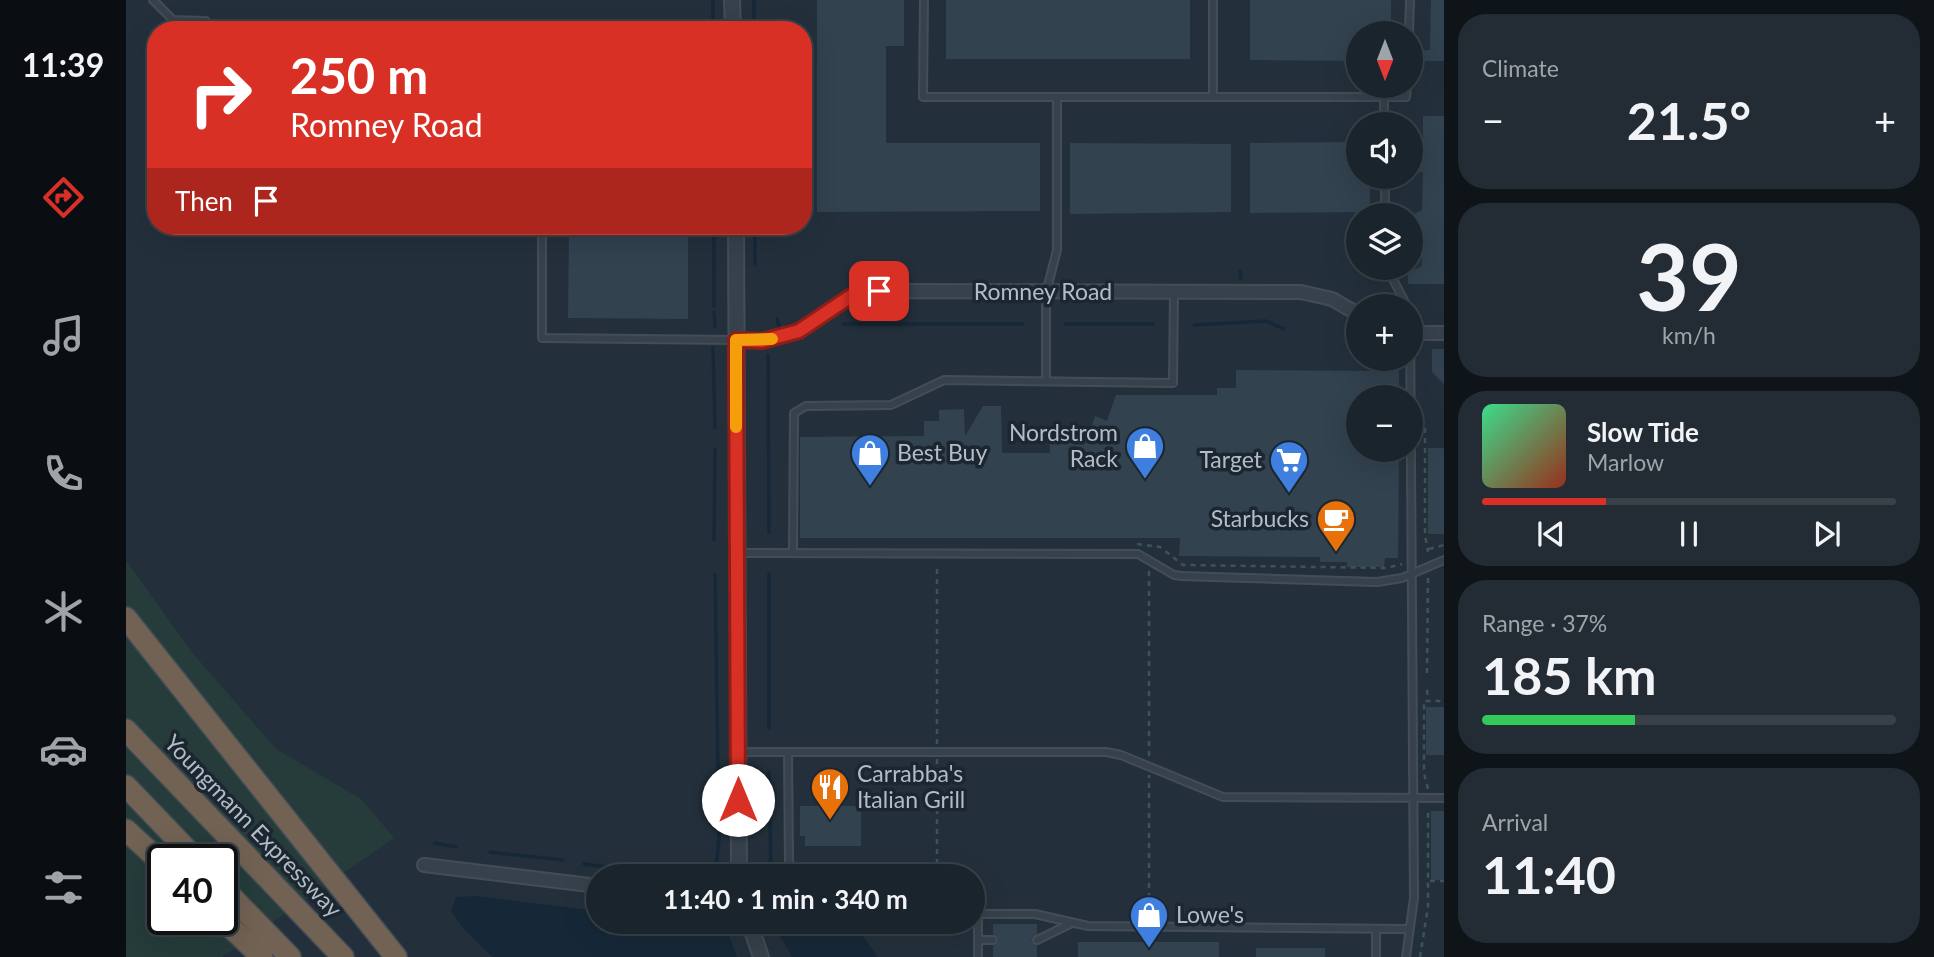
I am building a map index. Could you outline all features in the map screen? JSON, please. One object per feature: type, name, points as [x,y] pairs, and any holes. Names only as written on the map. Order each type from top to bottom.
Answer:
[{"type":"highway","points":[[126,618],[396,957]]},
{"type":"highway","name":"Youngmann Expressway","points":[[126,730],[343,957]]},
{"type":"highway","points":[[126,786],[182,844]]},
{"type":"highway","points":[[126,830],[147,849]]},
{"type":"highway","points":[[238,903],[290,957]]},
{"type":"highway","points":[[238,934],[262,957]]},
{"type":"street","points":[[732,0],[733,21]]},
{"type":"street","points":[[736,235],[739,864]]},
{"type":"street","name":"Romney Road","points":[[736,340],[762,341],[799,331],[851,296],[879,291],[1301,292],[1332,299],[1346,307]]},
{"type":"street","points":[[1423,330],[1444,333]]},
{"type":"street","points":[[424,865],[586,885]]},
{"type":"street","points":[[752,934],[761,957]]},
{"type":"lane","points":[[153,0],[173,20],[206,21]]},
{"type":"lane","points":[[924,0],[923,97],[1346,97]]},
{"type":"lane","points":[[1213,0],[1213,97]]},
{"type":"lane","points":[[1409,21],[1410,0]]},
{"type":"lane","points":[[1046,381],[1046,293],[1057,250],[1057,97]]},
{"type":"lane","points":[[542,235],[542,338],[736,340]]},
{"type":"lane","points":[[793,553],[794,413],[806,405],[891,405],[944,380],[1173,383],[1174,292]]},
{"type":"lane","points":[[1406,957],[1408,929],[1415,898],[1411,371]]},
{"type":"lane","points":[[736,553],[1138,554],[1174,575],[1182,576],[1377,582],[1412,574],[1444,560]]},
{"type":"lane","points":[[737,752],[1106,752],[1121,755],[1223,797],[1444,798]]},
{"type":"lane","points":[[788,752],[790,864]]},
{"type":"lane","points":[[985,914],[1035,914],[1070,924],[1408,929]]},
{"type":"lane","points":[[1037,940],[1070,924]]},
{"type":"lane","points":[[1376,929],[1376,957]]},
{"type":"lane","points":[[977,934],[978,957]]},
{"type":"lane","points":[[978,940],[993,940]]},
{"type":"path","points":[[1425,428],[1425,535],[1428,551],[1444,545]]},
{"type":"path","points":[[1149,544],[1149,549]]},
{"type":"path","points":[[937,565],[937,745]]},
{"type":"path","points":[[1149,570],[1149,760]]},
{"type":"path","points":[[1427,673],[1428,576]]},
{"type":"path","points":[[1427,690],[1428,701]]},
{"type":"path","points":[[1428,789],[1424,773],[1424,701],[1444,701]]},
{"type":"path","points":[[937,759],[937,864]]},
{"type":"path","points":[[1149,775],[1149,918]]},
{"type":"path","points":[[1420,957],[1428,907],[1428,809]]},
{"type":"path","points":[[1428,881],[1444,881]]},
{"type":"green space","points":[[126,560],[191,651],[276,749],[361,799],[394,838],[222,957],[126,957]]},
{"type":"water","points":[[475,896],[586,910],[586,934],[728,934],[737,957],[492,957],[463,928],[451,911],[456,897]]},
{"type":"water","points":[[779,934],[861,934],[878,957],[792,957]]},
{"type":"building","points":[[817,0],[904,0],[904,46],[886,46],[886,143],[1040,143],[1040,211],[817,212]]},
{"type":"building","points":[[946,0],[1190,0],[1190,59],[946,59]]},
{"type":"building","points":[[1250,0],[1391,0],[1391,21],[1346,21],[1346,61],[1250,60]]},
{"type":"building","points":[[1431,0],[1444,0],[1444,61],[1423,61],[1423,50],[1430,50]]},
{"type":"building","points":[[1423,116],[1444,116],[1444,284],[1408,284],[1408,280],[1423,280]]},
{"type":"building","points":[[1346,142],[1346,189],[1370,189],[1370,203],[1346,203],[1346,212],[1250,213],[1250,143]]},
{"type":"building","points":[[1070,143],[1231,144],[1231,212],[1070,214]]},
{"type":"building","points":[[569,235],[688,235],[688,319],[568,318]]},
{"type":"building","points":[[1432,349],[1444,349],[1444,384],[1432,372]]},
{"type":"building","points":[[1236,370],[1399,371],[1399,385],[1346,385],[1346,462],[1399,462],[1398,558],[1385,558],[1384,567],[1347,567],[1347,562],[1320,562],[1320,557],[1179,556],[1180,538],[800,538],[800,437],[924,436],[924,421],[939,421],[939,410],[964,409],[965,436],[983,406],[1001,406],[1002,453],[1050,453],[1049,431],[1090,431],[1095,416],[1107,421],[1116,395],[1217,395],[1217,388],[1236,388]]},
{"type":"building","points":[[1428,448],[1444,448],[1444,534],[1428,534]]},
{"type":"building","points":[[1426,707],[1444,707],[1444,755],[1426,755]]},
{"type":"building","name":"Carrabba's Italian Grill","points":[[800,806],[861,806],[861,846],[805,846],[805,836],[800,836]]},
{"type":"building","points":[[1431,811],[1444,811],[1444,880],[1431,880]]},
{"type":"building","points":[[993,924],[1037,924],[1037,934],[1031,940],[1037,946],[1037,957],[993,957],[993,946],[999,941],[993,934]]},
{"type":"building","name":"Lowe's","points":[[1078,942],[1219,942],[1219,957],[1078,957]]},
{"type":"building","points":[[1256,948],[1325,948],[1325,957],[1256,957]]},
{"type":"waterway","points":[[713,0],[713,21]]},
{"type":"waterway","points":[[754,0],[754,21]]},
{"type":"waterway","points":[[714,235],[714,306]]},
{"type":"waterway","points":[[755,235],[755,264]]},
{"type":"waterway","points":[[1240,271],[1241,279]]},
{"type":"waterway","points":[[714,312],[715,327]]},
{"type":"waterway","points":[[777,319],[779,327]]},
{"type":"waterway","points":[[1194,325],[1266,321],[1284,329]]},
{"type":"waterway","points":[[786,326],[800,323]]},
{"type":"waterway","points":[[843,324],[1023,324]]},
{"type":"waterway","points":[[1065,324],[1153,324]]},
{"type":"waterway","points":[[713,348],[715,428]]},
{"type":"waterway","points":[[768,355],[769,532]]},
{"type":"waterway","points":[[714,540],[715,449]]},
{"type":"waterway","points":[[769,574],[769,728]]},
{"type":"waterway","points":[[715,575],[719,840],[717,864]]},
{"type":"waterway","points":[[769,772],[771,864]]},
{"type":"waterway","points":[[435,843],[456,847]]},
{"type":"waterway","points":[[490,852],[563,860]]},
{"type":"slow traffic","points":[[736,427],[736,340],[772,339]]},
{"type":"place","name":"Nordstrom Rack","points":[[1145,480]]},
{"type":"place","name":"Best Buy","points":[[870,487]]},
{"type":"place","name":"Target","points":[[1289,494]]},
{"type":"place","name":"Starbucks","points":[[1336,553]]},
{"type":"place","name":"Carrabba's Italian Grill","points":[[830,821]]},
{"type":"place","name":"Lowe's","points":[[1149,949]]},
{"type":"route","points":[[738,800],[736,340],[762,341],[799,331],[851,296],[879,291]]}]
